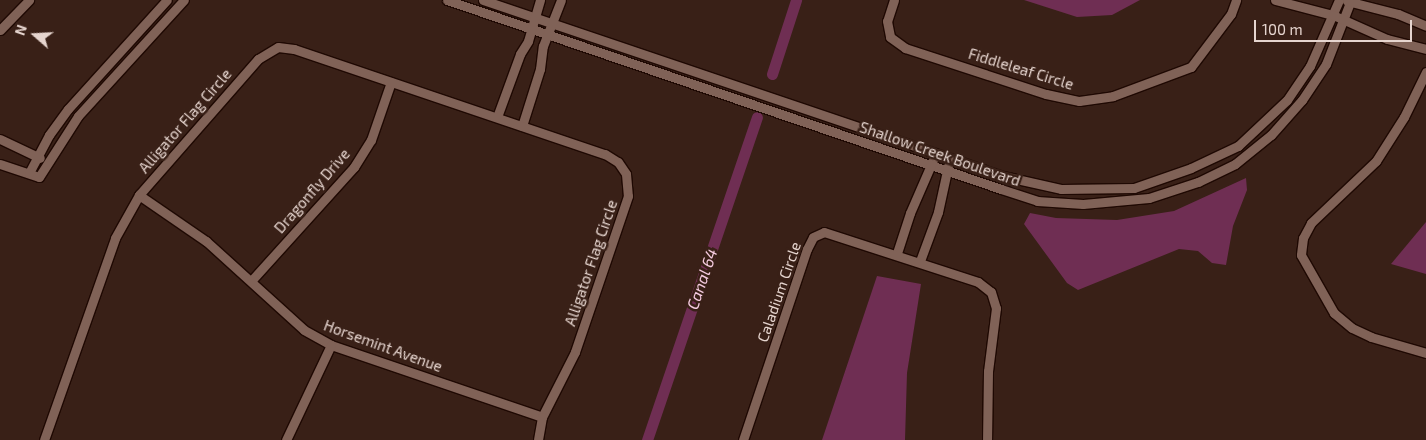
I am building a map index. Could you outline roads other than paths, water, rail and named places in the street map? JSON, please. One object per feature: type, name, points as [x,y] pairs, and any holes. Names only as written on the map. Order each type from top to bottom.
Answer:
[{"type":"street","points":[[0,30],[29,0]]},
{"type":"street","points":[[28,173],[36,156],[68,109],[167,0]]},
{"type":"street","points":[[0,164],[39,177],[78,116],[184,0]]},
{"type":"street","name":"Shallow Creek Boulevard","points":[[447,0],[1037,201],[1083,204],[1149,198],[1198,182],[1235,164],[1272,135],[1302,100],[1326,64],[1345,19],[1349,1]]},
{"type":"street","name":"Shallow Creek Boulevard","points":[[483,0],[1003,176],[1060,190],[1134,188],[1191,168],[1238,146],[1287,100],[1310,66],[1339,0]]},
{"type":"street","points":[[497,117],[520,54],[532,29],[540,0]]},
{"type":"street","points":[[522,126],[551,24],[561,0]]},
{"type":"street","name":"Fiddleleaf Circle","points":[[894,0],[887,21],[890,38],[905,48],[1046,94],[1080,101],[1113,96],[1190,67],[1231,14],[1236,0]]},
{"type":"street","points":[[1275,0],[1334,15],[1387,39],[1426,49]]},
{"type":"street","points":[[1349,1],[1398,14],[1426,26]]},
{"type":"street","name":"Alligator Flag Circle","points":[[44,440],[116,238],[139,195],[201,122],[268,52],[278,47],[294,49],[605,154],[618,162],[626,174],[628,196],[575,352],[542,417],[538,440]]},
{"type":"street","points":[[1426,72],[1404,117],[1376,161],[1311,223],[1303,238],[1301,255],[1334,313],[1352,328],[1371,337],[1426,353]]},
{"type":"street","name":"Dragonfly Drive","points":[[251,281],[354,167],[371,140],[391,82]]},
{"type":"street","points":[[0,139],[48,162]]},
{"type":"street","points":[[897,254],[910,213],[936,153]]},
{"type":"street","points":[[920,261],[938,212],[946,171],[951,158]]},
{"type":"street","name":"Horsemint Avenue","points":[[139,195],[206,240],[304,330],[331,345],[542,417]]},
{"type":"street","name":"Caladium Circle","points":[[742,440],[813,237],[824,232],[833,233],[920,261],[978,282],[991,292],[996,308],[988,372],[987,440]]},
{"type":"street","points":[[286,440],[331,345]]},
{"type":"waterway","name":"Canal 64","points":[[772,74],[796,0]]},
{"type":"waterway","name":"Canal 64","points":[[647,440],[757,117]]}]
